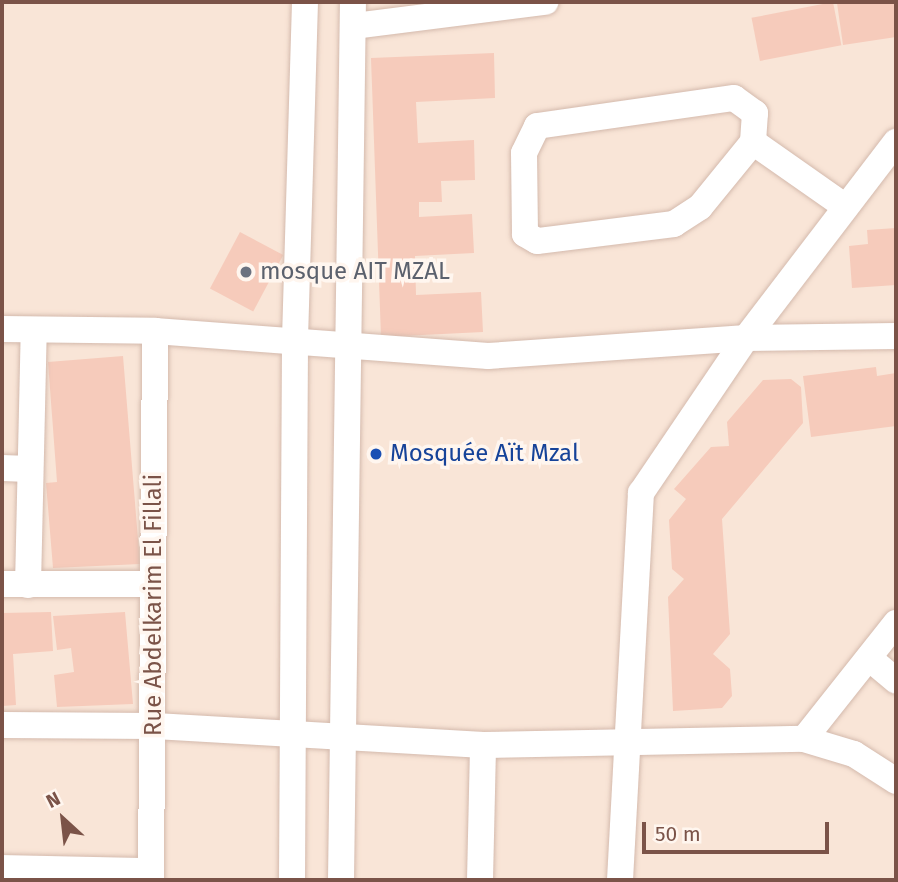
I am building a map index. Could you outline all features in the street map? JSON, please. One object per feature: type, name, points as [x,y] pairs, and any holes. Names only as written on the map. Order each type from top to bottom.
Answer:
[{"type":"street","points":[[292,880],[295,339],[305,2]]},
{"type":"street","points":[[341,880],[345,738],[346,347],[353,14],[545,2]]},
{"type":"street","points":[[734,98],[755,113],[754,142],[700,207],[674,224],[537,241],[525,234],[524,153],[539,125],[734,98]]},
{"type":"street","points":[[754,142],[846,207]]},
{"type":"street","points":[[620,880],[630,739],[641,493],[746,338],[896,142]]},
{"type":"street","points":[[2,329],[155,331],[295,339],[346,347],[488,356],[746,338],[896,336]]},
{"type":"street","points":[[28,585],[34,330]]},
{"type":"street","name":"Rue Abdelkarim El Fillali","points":[[151,876],[155,726],[155,331]]},
{"type":"street","points":[[2,468],[29,469]]},
{"type":"street","points":[[2,584],[153,584]]},
{"type":"street","points":[[804,739],[896,623]]},
{"type":"street","points":[[869,658],[896,681]]},
{"type":"street","points":[[2,725],[155,726],[294,738],[483,745],[630,739],[804,739],[854,754],[896,781]]},
{"type":"street","points":[[480,880],[483,745]]},
{"type":"street","points":[[2,868],[29,875],[151,876]]},
{"type":"shaded area","points":[[2,2],[896,2],[896,880],[2,880]]},
{"type":"building","points":[[833,2],[841,45],[760,61],[752,18]]},
{"type":"building","points":[[896,2],[896,37],[843,45],[837,3]]},
{"type":"building","points":[[494,53],[495,98],[416,102],[418,143],[474,140],[475,180],[441,181],[442,202],[419,202],[419,217],[472,214],[474,253],[415,256],[416,295],[481,292],[483,332],[381,337],[371,58]]},
{"type":"building","points":[[896,228],[896,285],[852,288],[849,246],[868,244],[867,230]]},
{"type":"building","name":"mosque AIT MZAL","points":[[240,232],[283,255],[253,312],[210,289]]},
{"type":"building","points":[[123,356],[140,564],[53,568],[46,483],[57,482],[48,362]]},
{"type":"building","points":[[876,367],[877,376],[896,373],[896,426],[811,437],[803,376]]},
{"type":"building","points":[[791,379],[801,387],[803,423],[722,519],[730,634],[713,654],[730,669],[732,696],[722,708],[673,711],[668,597],[684,579],[672,569],[669,520],[686,499],[674,489],[711,447],[729,446],[727,422],[763,380]]},
{"type":"building","points":[[51,612],[53,651],[13,654],[16,705],[2,706],[2,613]]},
{"type":"building","points":[[125,612],[133,704],[57,707],[54,675],[74,672],[71,648],[57,650],[53,616]]},
{"type":"place","name":"mosque AIT MZAL","points":[[246,272]]},
{"type":"place","name":"Mosquée Aït Mzal","points":[[376,454]]}]
